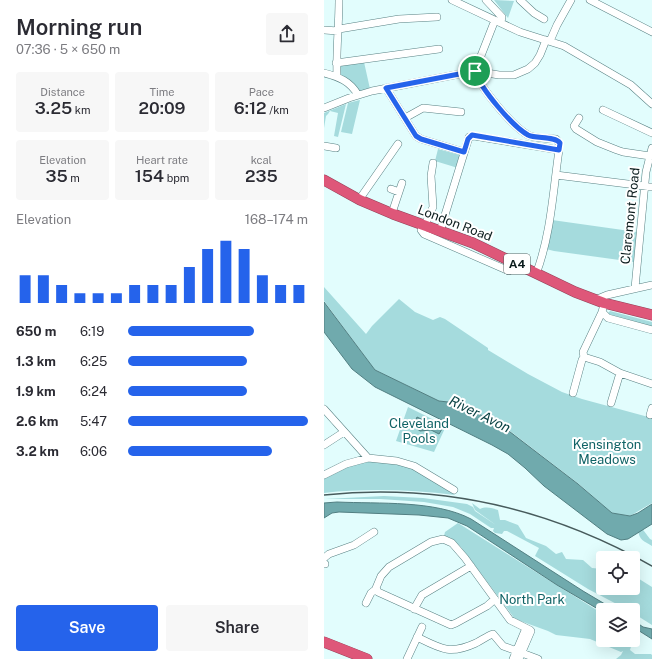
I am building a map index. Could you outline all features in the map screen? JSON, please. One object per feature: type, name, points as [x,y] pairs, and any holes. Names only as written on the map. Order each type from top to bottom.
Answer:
[{"type":"highway","name":"London Road","points":[[324,180],[360,200],[473,243],[600,305],[652,315]]},
{"type":"highway","name":"London Road","points":[[324,186],[351,198],[360,200]]},
{"type":"highway","points":[[324,642],[367,659]]},
{"type":"street","points":[[337,76],[336,63],[339,30],[339,0]]},
{"type":"street","points":[[452,0],[520,32],[564,46],[631,85],[652,104]]},
{"type":"street","points":[[486,0],[502,17],[498,21],[475,71],[478,81],[489,96],[525,133],[535,137],[556,140],[560,143],[551,216],[541,263],[536,274]]},
{"type":"street","points":[[520,0],[534,13],[544,19]]},
{"type":"street","points":[[324,108],[358,94],[386,88],[475,71],[499,75],[514,74],[528,69],[535,63],[540,55],[571,0]]},
{"type":"street","points":[[590,0],[652,32]]},
{"type":"street","points":[[324,30],[339,30],[399,19],[437,17]]},
{"type":"street","points":[[336,63],[439,48]]},
{"type":"street","points":[[324,73],[337,76],[346,81],[358,94]]},
{"type":"street","points":[[386,88],[416,136],[421,139],[464,152]]},
{"type":"street","points":[[405,118],[423,108],[461,112]]},
{"type":"street","points":[[603,110],[652,133]]},
{"type":"street","points":[[579,118],[574,126],[576,129],[597,142],[623,152],[650,156]]},
{"type":"street","points":[[440,231],[468,139],[472,135],[559,150]]},
{"type":"street","points":[[360,200],[361,196],[398,144]]},
{"type":"street","points":[[324,146],[336,148]]},
{"type":"street","name":"Claremont Road","points":[[635,288],[644,186],[652,148]]},
{"type":"street","points":[[434,163],[431,176],[433,207],[421,230],[424,234],[509,270],[514,263]]},
{"type":"street","points":[[556,175],[652,187]]},
{"type":"street","points":[[392,213],[402,183]]},
{"type":"street","points":[[391,189],[399,192]]},
{"type":"street","points":[[572,390],[584,356],[583,352],[605,295],[652,285]]},
{"type":"street","points":[[600,305],[608,318],[652,330]]},
{"type":"street","points":[[584,356],[600,362],[620,373],[652,384]]},
{"type":"street","points":[[611,403],[620,373]]},
{"type":"street","points":[[324,409],[368,458]]},
{"type":"street","points":[[324,445],[344,432]]},
{"type":"street","points":[[324,475],[346,464],[368,458],[406,463],[414,466],[454,490]]},
{"type":"street","points":[[324,558],[329,554],[354,545],[374,532]]},
{"type":"street","points":[[377,591],[376,587],[381,576],[389,567],[426,544],[443,539],[452,543],[459,550],[512,622],[526,628],[519,654],[512,659]]},
{"type":"street","points":[[414,609],[422,595],[471,566]]},
{"type":"street","points":[[366,603],[371,593],[377,591],[451,625],[487,606],[495,599]]},
{"type":"street","points":[[407,659],[422,626]]},
{"type":"street","points":[[417,638],[439,648],[449,650],[476,643],[493,634],[502,645],[519,654],[538,659]]},
{"type":"green space","points":[[494,0],[514,1],[508,18]]},
{"type":"green space","points":[[364,62],[370,89],[359,92],[341,76],[339,65]]},
{"type":"green space","points":[[360,100],[352,134],[341,132],[348,103]]},
{"type":"green space","points":[[346,104],[338,137],[334,136],[338,113],[330,111],[326,116],[324,128],[324,113]]},
{"type":"green space","points":[[438,149],[460,155],[461,157],[458,168],[435,161]]},
{"type":"green space","points":[[552,220],[637,232],[634,262],[546,249]]},
{"type":"green space","name":"Kensington Meadows","points":[[324,287],[366,334],[399,299],[415,312],[433,320],[440,317],[445,319],[488,348],[488,350],[562,392],[652,418],[652,503],[630,516],[612,513],[580,485],[501,424],[456,403],[439,401],[375,370],[324,301]]},
{"type":"green space","points":[[610,311],[652,322],[652,328],[610,316],[608,313]]},
{"type":"green space","name":"Cleveland Pools","points":[[408,407],[446,426],[434,452],[396,441]]},
{"type":"green space","points":[[368,460],[409,466],[455,495],[390,490],[357,490],[324,493],[324,477],[347,466]]},
{"type":"green space","points":[[384,496],[423,498],[467,504],[473,507],[475,511],[496,525],[475,510],[472,503],[480,509],[487,507],[498,510],[500,520],[505,520],[518,525],[526,538],[546,546],[556,554],[562,552],[566,559],[583,560],[592,568],[596,568],[596,593],[535,556],[539,548],[507,531],[504,531],[502,534],[495,533],[493,531],[494,528],[491,528],[470,514],[453,507],[424,502],[380,499],[325,499]]},
{"type":"green space","name":"North Park","points":[[458,523],[596,610],[596,642],[590,639],[556,635],[515,619],[461,547],[451,538],[444,536],[445,532]]},
{"type":"green space","points":[[641,527],[652,540],[652,546],[642,540],[639,536],[638,530]]},
{"type":"green space","points":[[640,580],[652,587],[652,625],[640,617],[640,603],[615,603],[599,595],[640,595]]},
{"type":"green space","name":"North Park","points":[[609,647],[631,647],[630,650],[635,654],[651,654],[652,659],[616,659],[623,651],[621,652]]},
{"type":"shaded area","points":[[324,302],[375,370],[439,401],[457,403],[501,425],[578,484],[612,513],[630,516],[652,504],[652,524],[628,539],[621,540],[607,534],[544,486],[508,454],[375,387],[352,369],[324,332]]},
{"type":"shaded area","name":"Cleveland Pools","points":[[417,417],[442,429],[439,434],[431,430],[418,430],[415,425]]},
{"type":"shaded area","points":[[324,503],[406,504],[457,513],[471,519],[603,603],[596,603],[596,608],[557,585],[467,526],[448,518],[419,515],[339,512],[332,513],[324,518]]},
{"type":"shaded area","points":[[640,625],[652,629],[652,639],[640,631]]},
{"type":"railway","points":[[324,495],[367,492],[410,493],[452,497],[494,505],[534,515],[574,529],[614,546],[652,566]]},
{"type":"route","points":[[475,71],[478,81],[489,96],[525,133],[530,136],[558,141],[560,143],[559,150],[472,135],[468,139],[464,152],[421,139],[416,136],[386,88],[475,71]]},
{"type":"water label","name":"River Avon","points":[[480,414]]}]
